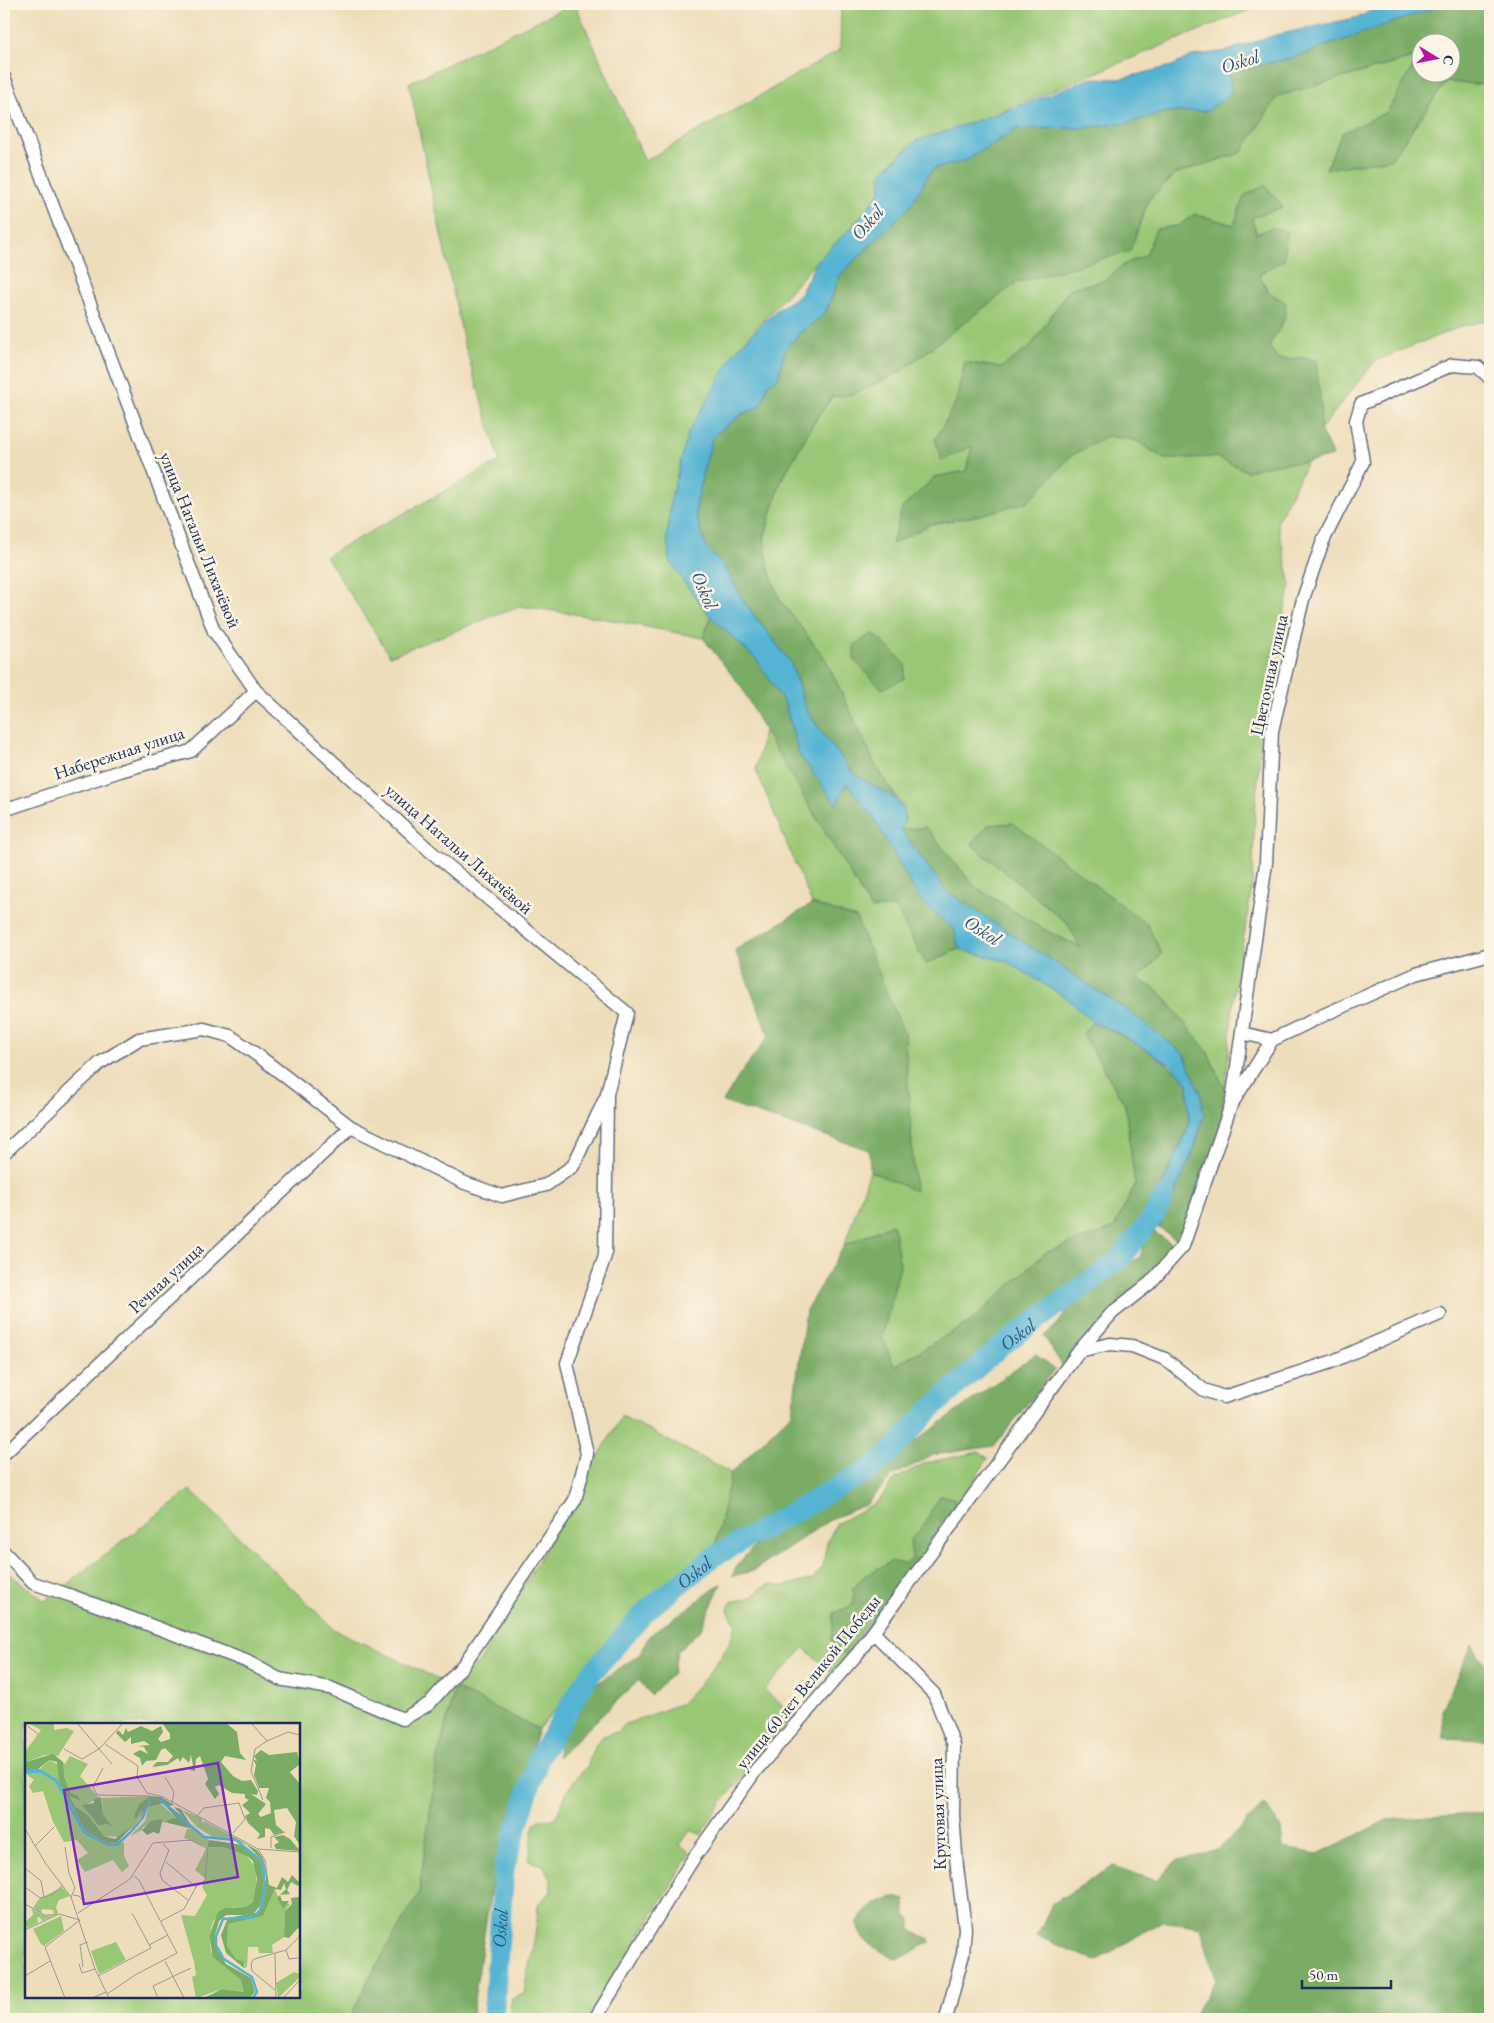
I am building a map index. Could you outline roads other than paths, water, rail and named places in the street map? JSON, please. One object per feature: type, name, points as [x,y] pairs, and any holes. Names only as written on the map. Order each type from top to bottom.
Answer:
[{"type":"street","name":"улица Натальи Лихачёвой","points":[[4,76],[214,631],[256,691],[429,850],[627,1013],[607,1094]]},
{"type":"street","name":"Цветочная улица","points":[[1231,1105],[1266,863],[1272,731],[1303,599],[1323,541],[1363,462],[1356,420],[1361,404],[1452,365],[1478,367],[1490,378]]},
{"type":"street","name":"Набережная улица","points":[[4,810],[120,770],[191,751],[256,691]]},
{"type":"street","points":[[1242,1033],[1272,1040],[1328,1012],[1416,974],[1490,954]]},
{"type":"street","points":[[4,1153],[100,1063],[131,1043],[139,1039],[204,1029],[230,1036],[351,1127],[465,1183],[502,1196],[546,1185],[573,1166],[607,1094]]},
{"type":"street","name":"улица 60 лет Великой Победы","points":[[595,2019],[692,1862],[756,1770],[874,1633],[1079,1351],[1112,1314],[1150,1283],[1183,1246],[1231,1105],[1272,1040]]},
{"type":"street","points":[[4,1552],[33,1583],[246,1661],[279,1679],[330,1688],[403,1719],[429,1704],[464,1664],[576,1500],[587,1454],[566,1363],[605,1256],[607,1094]]},
{"type":"street","name":"Речная улица","points":[[4,1454],[351,1127]]},
{"type":"street","points":[[1079,1351],[1110,1344],[1132,1346],[1165,1359],[1204,1390],[1224,1397],[1331,1362],[1440,1314]]},
{"type":"street","name":"Круговая улица","points":[[874,1633],[934,1694],[954,1745],[953,1815],[957,1867],[965,1928],[963,1954],[946,2019]]},
{"type":"water","points":[[1384,4],[1445,4],[1295,57],[1229,72],[1232,93],[1207,111],[1166,112],[1128,123],[1083,128],[1017,129],[965,161],[932,169],[910,206],[840,275],[825,314],[800,333],[785,349],[778,378],[768,384],[761,406],[741,415],[713,436],[703,472],[695,514],[707,549],[726,568],[744,602],[790,661],[806,709],[854,774],[896,799],[904,809],[905,820],[901,830],[946,891],[1130,1012],[1184,1054],[1201,1094],[1204,1115],[1194,1150],[1159,1228],[1141,1217],[1162,1186],[1189,1126],[1188,1083],[1171,1065],[1124,1036],[1093,1022],[1067,998],[1008,962],[959,949],[954,929],[921,901],[873,817],[847,783],[836,804],[799,754],[785,704],[757,660],[711,617],[683,581],[669,559],[667,537],[671,498],[688,433],[735,352],[775,311],[800,295],[816,262],[854,225],[881,191],[881,173],[916,141],[1017,107],[1091,78],[1120,79],[1172,66],[1192,56],[1227,51],[1276,35],[1359,17]]},
{"type":"waterway","name":"Oskol","points":[[493,2019],[504,1868],[539,1757],[587,1678],[647,1610],[713,1557],[879,1464],[932,1408],[1000,1347],[1119,1260],[1155,1214],[1163,1198]]}]
